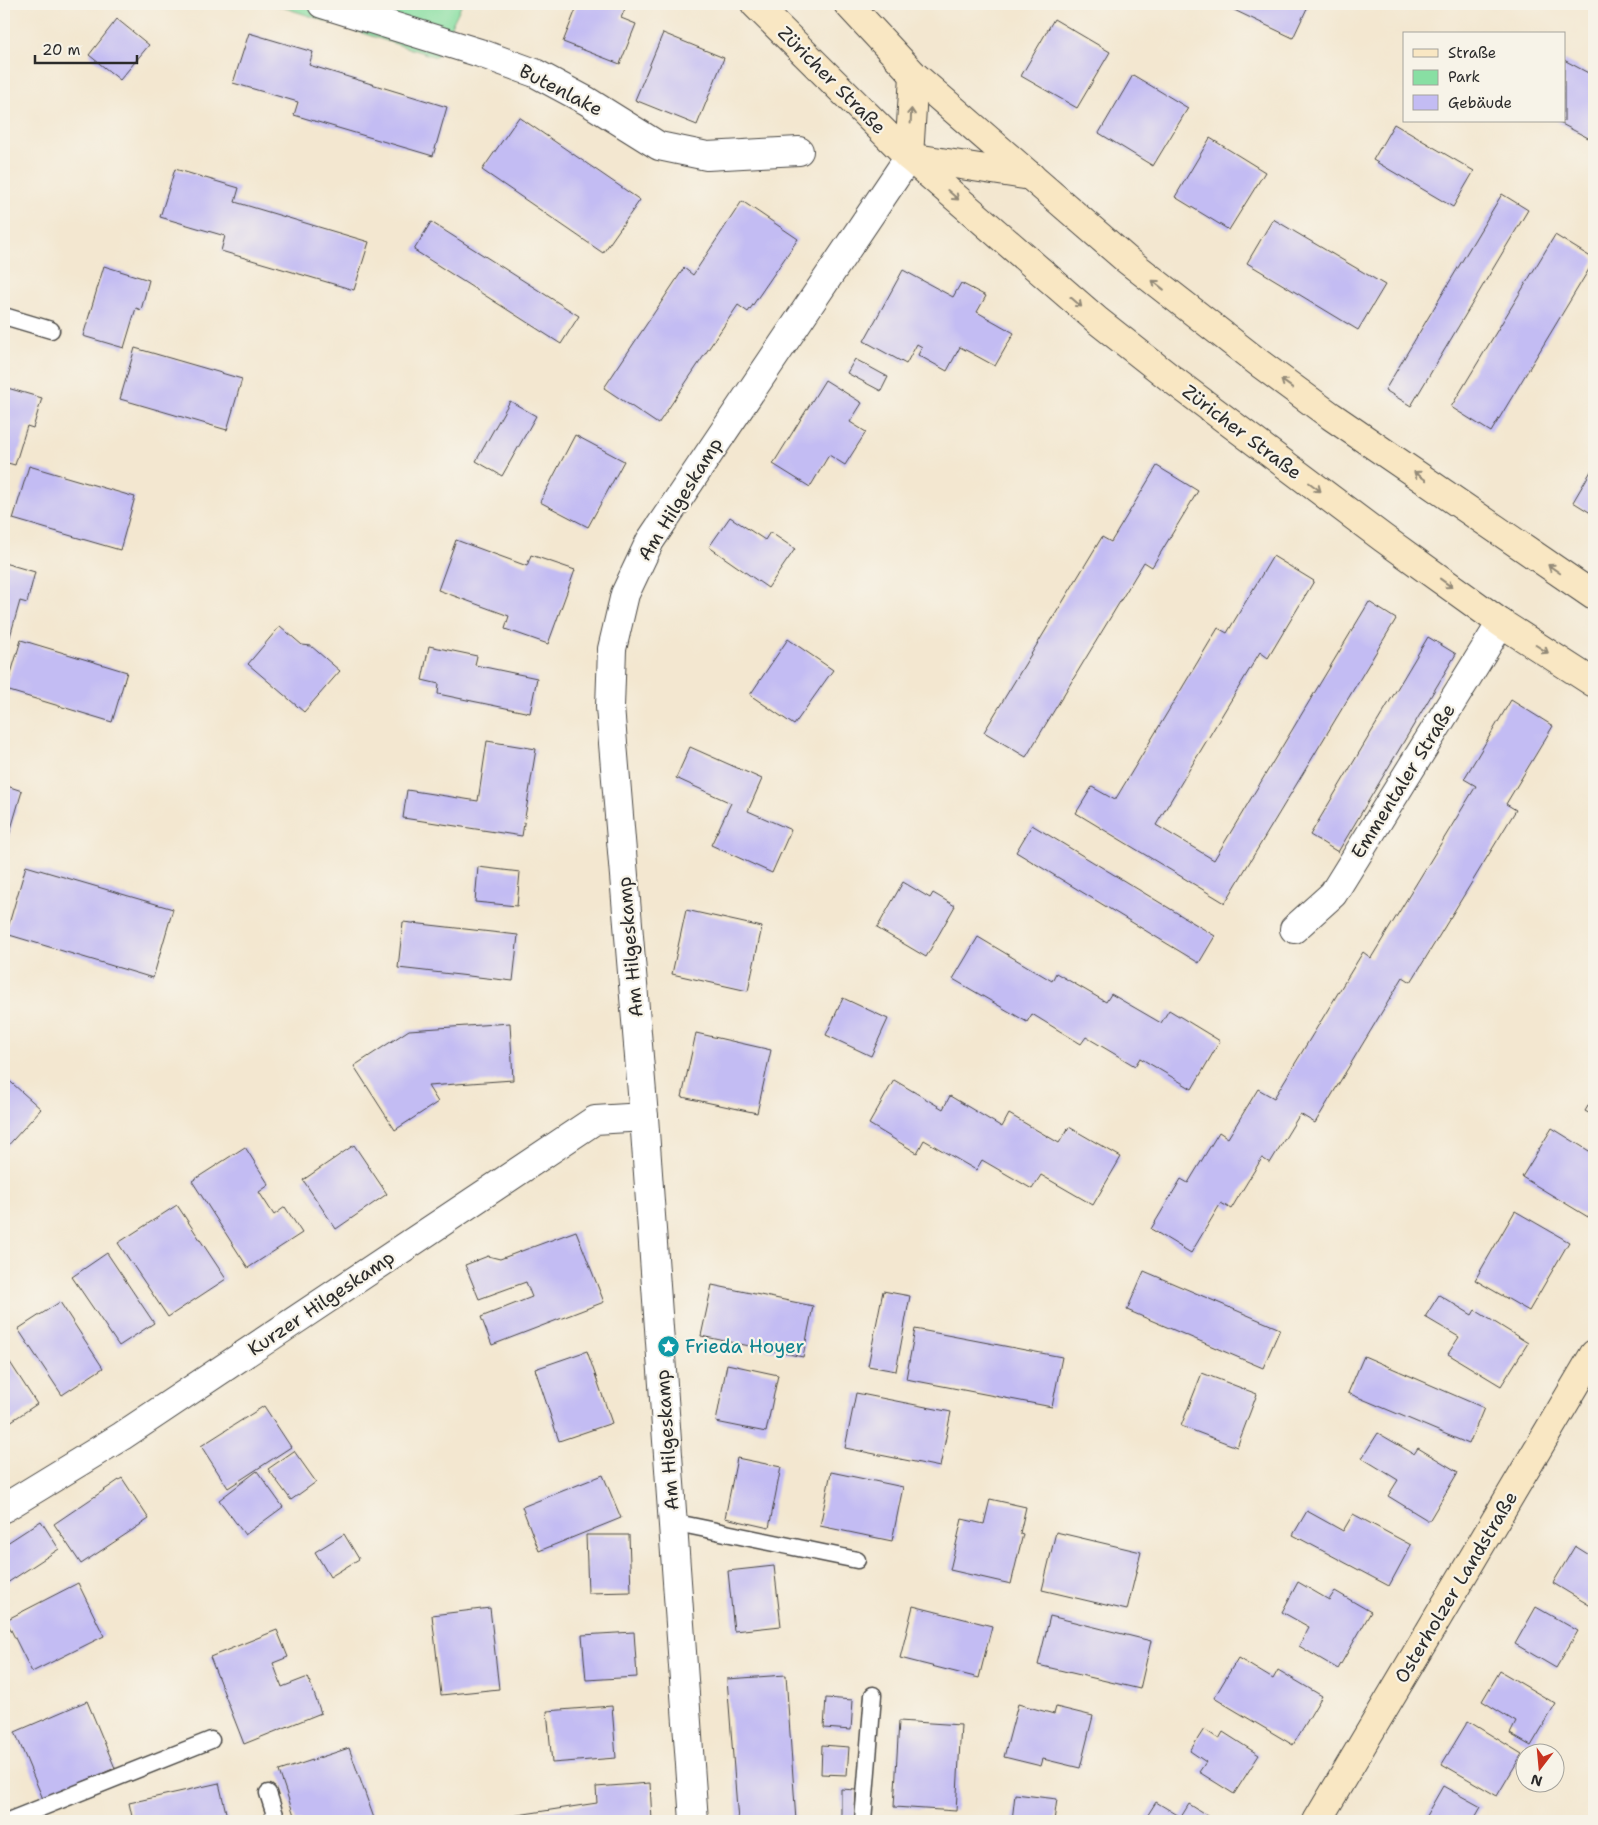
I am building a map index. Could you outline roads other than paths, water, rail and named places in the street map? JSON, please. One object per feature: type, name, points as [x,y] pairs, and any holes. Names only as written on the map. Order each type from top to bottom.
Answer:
[{"type":"main road","name":"Züricher Straße","points":[[755,4],[909,157],[1098,321],[1140,355],[1383,538],[1501,623],[1594,683]]},
{"type":"main road","points":[[848,4],[914,75],[1127,260],[1267,369],[1331,416],[1594,596]]},
{"type":"main road","name":"Züricher Straße","points":[[909,157],[914,75]]},
{"type":"main road","points":[[909,157],[1031,176]]},
{"type":"main road","name":"Osterholzer Landstraße","points":[[1317,1821],[1594,1354]]},
{"type":"street","name":"Butenlake","points":[[322,4],[480,53],[535,73],[588,101],[660,146],[707,156],[799,151]]},
{"type":"street","name":"Am Hilgeskamp","points":[[694,1821],[644,1117],[610,707],[612,649],[625,594],[650,541],[909,157]]},
{"type":"street","name":"Emmentaler Straße","points":[[1294,929],[1333,894],[1501,623]]},
{"type":"street","name":"Kurzer Hilgeskamp","points":[[4,1508],[122,1436],[595,1120],[644,1117]]},
{"type":"lane","points":[[4,316],[51,330]]},
{"type":"lane","points":[[672,1522],[857,1560]]},
{"type":"lane","points":[[863,1821],[873,1695]]},
{"type":"lane","points":[[8,1821],[210,1740]]},
{"type":"lane","points":[[268,1793],[277,1821]]},
{"type":"place","name":"Frieda Hoyer","points":[[669,1346]]}]
